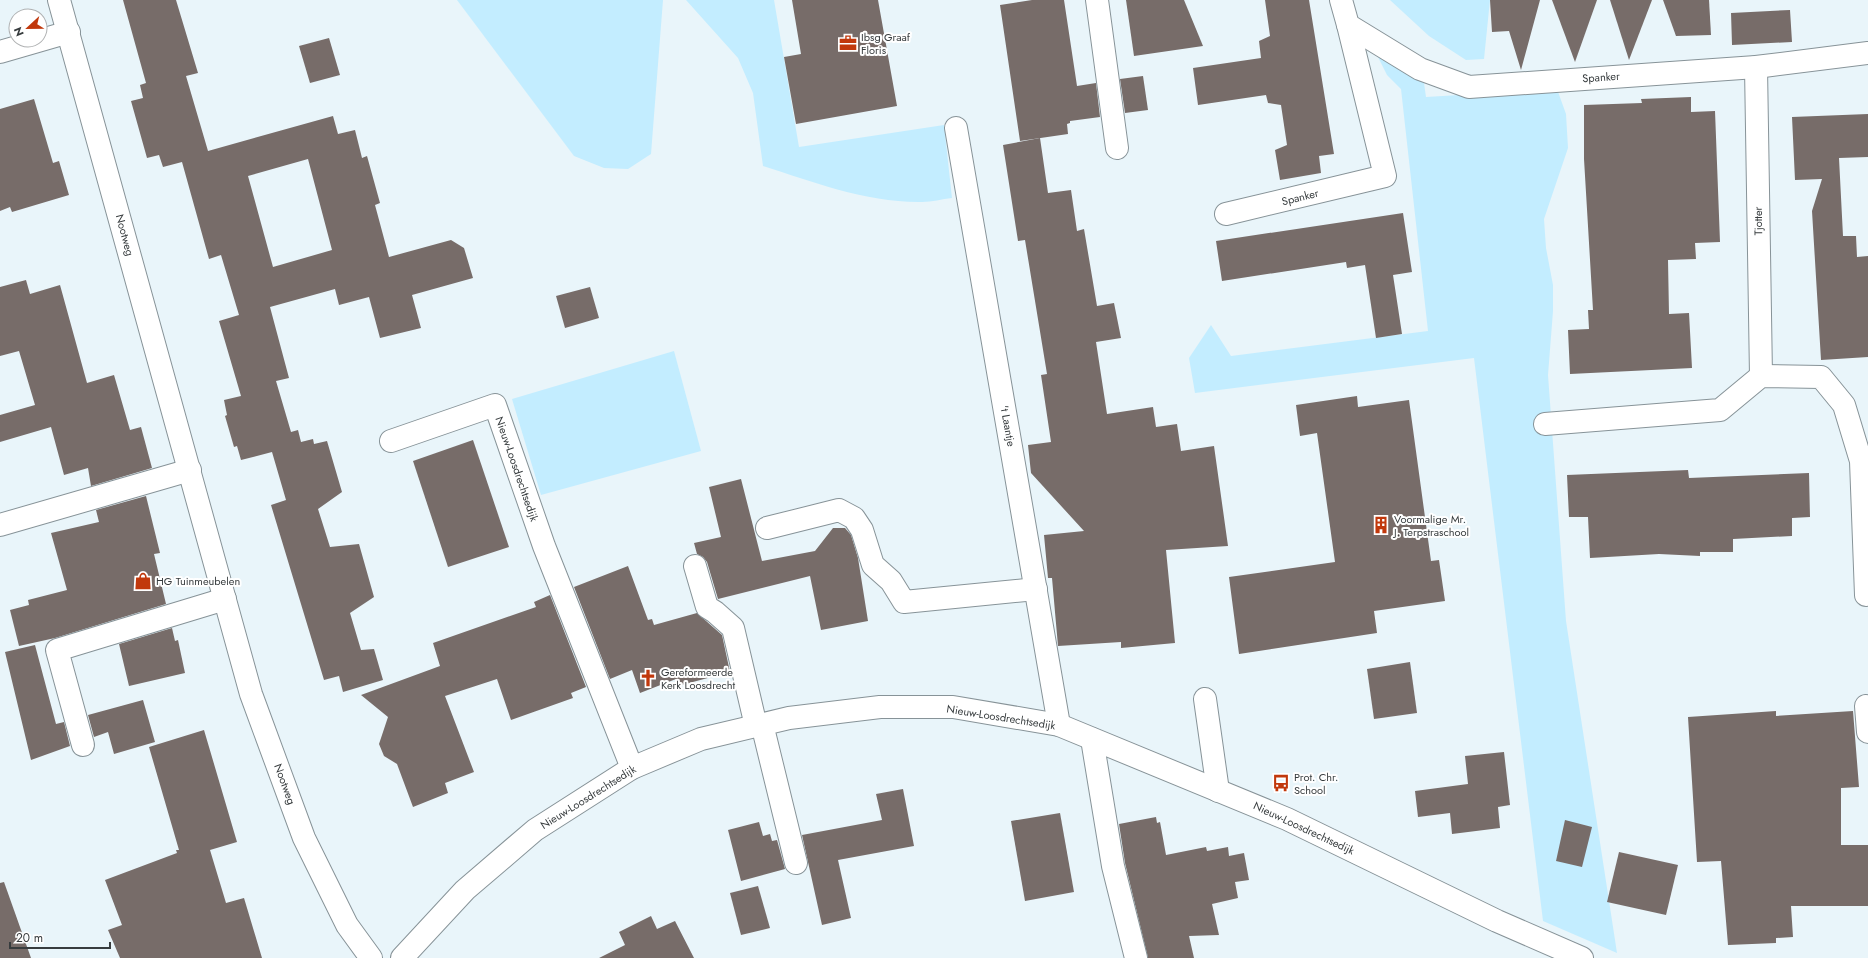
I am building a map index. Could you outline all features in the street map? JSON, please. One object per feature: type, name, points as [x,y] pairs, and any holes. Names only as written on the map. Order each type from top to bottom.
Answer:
[{"type":"street","name":"Nootweg","points":[[59,0],[251,694],[304,838],[347,925],[370,958]]},
{"type":"street","points":[[1097,0],[1117,148]]},
{"type":"street","name":"Spanker","points":[[1226,214],[1385,176],[1341,0]]},
{"type":"street","name":"Spanker","points":[[1348,25],[1420,69],[1469,87],[1756,67],[1868,53]]},
{"type":"street","points":[[0,52],[69,32]]},
{"type":"street","name":"Tjotter","points":[[1756,67],[1760,376]]},
{"type":"street","name":"'t Laantje","points":[[956,128],[1059,725]]},
{"type":"street","points":[[1545,424],[1720,410],[1760,376],[1821,377],[1844,405],[1865,461],[1866,595]]},
{"type":"street","name":"Nieuw-Loosdrechtsedijk","points":[[391,441],[495,405],[544,546],[632,768]]},
{"type":"street","points":[[0,525],[190,470]]},
{"type":"street","points":[[766,528],[839,510],[854,518],[862,530],[873,565],[891,581],[904,602],[1036,589]]},
{"type":"street","points":[[695,566],[707,607],[733,628],[796,863]]},
{"type":"street","points":[[83,745],[57,650],[225,599]]},
{"type":"street","points":[[1205,699],[1218,790]]},
{"type":"street","points":[[1866,706],[1868,732]]},
{"type":"street","name":"Nieuw-Loosdrechtsedijk","points":[[402,958],[466,890],[535,830],[632,768],[701,739],[788,718],[880,707],[953,707],[1059,725],[1287,819],[1497,921],[1582,958]]},
{"type":"street","points":[[1092,739],[1113,866],[1136,958]]},
{"type":"shaded area","points":[[457,0],[663,0],[651,154],[628,169],[604,168],[574,156]]},
{"type":"shaded area","points":[[686,0],[774,0],[799,147],[944,125],[952,198],[930,202],[881,199],[821,185],[763,166],[753,93],[738,58]]},
{"type":"shaded area","points":[[1390,0],[1490,0],[1484,59],[1466,60],[1429,36]]},
{"type":"shaded area","points":[[1376,53],[1423,76],[1426,97],[1557,89],[1566,114],[1568,148],[1544,219],[1546,248],[1553,285],[1553,311],[1548,375],[1566,621],[1617,953],[1543,921],[1474,358],[1195,393],[1189,358],[1211,325],[1231,356],[1428,331],[1401,89],[1387,75]]},
{"type":"shaded area","points":[[674,351],[701,451],[541,495],[512,399]]},
{"type":"building","points":[[123,0],[176,0],[198,73],[186,76],[208,151],[333,116],[338,134],[355,130],[362,158],[367,156],[380,203],[375,205],[389,257],[451,240],[464,248],[473,278],[412,295],[421,328],[380,338],[369,297],[339,305],[335,289],[270,307],[289,378],[276,381],[291,432],[298,430],[301,442],[313,439],[314,444],[327,441],[342,492],[318,509],[330,547],[359,544],[374,597],[350,613],[361,650],[374,649],[383,680],[343,692],[339,676],[324,680],[271,505],[286,500],[272,452],[241,460],[237,446],[234,447],[225,416],[227,415],[224,400],[241,396],[219,321],[239,315],[221,255],[209,259],[182,162],[163,167],[159,155],[147,158],[131,101],[143,98],[140,85],[146,83]],"holes":[[[308,159],[332,250],[273,267],[248,176]]]},
{"type":"building","points":[[792,0],[878,0],[897,106],[796,124],[784,57],[801,54]]},
{"type":"building","points":[[1032,0],[1064,0],[1077,86],[1096,83],[1100,117],[1070,121],[1070,123],[1067,124],[1068,134],[1020,141],[1000,5]]},
{"type":"building","points":[[1126,0],[1184,0],[1203,46],[1134,56]]},
{"type":"building","points":[[1265,0],[1309,0],[1334,154],[1319,156],[1321,173],[1280,180],[1275,150],[1287,145],[1281,105],[1268,103],[1266,95],[1198,105],[1193,68],[1261,58],[1259,41],[1270,36]]},
{"type":"building","points":[[1490,0],[1540,0],[1521,70],[1509,31],[1492,32]]},
{"type":"building","points":[[1552,0],[1597,0],[1575,62]]},
{"type":"building","points":[[1610,0],[1652,0],[1629,60]]},
{"type":"building","points":[[1663,0],[1709,0],[1711,35],[1676,36]]},
{"type":"building","points":[[1790,10],[1792,42],[1732,45],[1731,13]]},
{"type":"building","points":[[329,38],[340,75],[310,83],[299,46]]},
{"type":"building","points":[[1143,76],[1148,110],[1125,113],[1120,79]]},
{"type":"building","points":[[1691,97],[1691,112],[1715,111],[1720,242],[1695,243],[1696,259],[1668,260],[1669,314],[1689,313],[1692,368],[1570,374],[1568,330],[1589,329],[1588,310],[1593,310],[1584,159],[1584,105],[1642,103],[1641,99]]},
{"type":"building","points":[[34,99],[53,163],[59,161],[69,195],[12,212],[10,207],[0,211],[0,109]]},
{"type":"building","points":[[1868,114],[1868,157],[1839,158],[1843,236],[1856,236],[1857,257],[1868,256],[1868,357],[1821,360],[1812,211],[1822,179],[1795,180],[1792,117]]},
{"type":"building","points":[[1040,138],[1048,193],[1071,190],[1077,231],[1084,229],[1097,306],[1114,303],[1121,338],[1096,342],[1107,414],[1153,407],[1156,427],[1177,424],[1181,451],[1214,446],[1228,546],[1166,550],[1175,643],[1121,648],[1121,642],[1058,646],[1052,578],[1048,578],[1044,535],[1084,531],[1031,473],[1028,445],[1051,442],[1041,375],[1047,374],[1025,240],[1018,241],[1003,145]]},
{"type":"building","points":[[1403,213],[1412,272],[1393,275],[1402,334],[1376,338],[1365,265],[1347,268],[1346,262],[1222,281],[1216,241]]},
{"type":"building","points":[[26,280],[30,294],[60,285],[87,383],[114,375],[130,430],[141,427],[152,468],[91,486],[88,468],[64,475],[51,427],[0,442],[0,415],[35,405],[19,351],[0,356],[0,287]]},
{"type":"building","points":[[590,287],[599,318],[565,328],[556,296]]},
{"type":"building","name":"Voormalige Mr. J. Terpstraschool","points":[[1357,396],[1358,407],[1409,400],[1431,561],[1439,560],[1445,601],[1374,611],[1377,633],[1239,654],[1229,577],[1335,562],[1317,433],[1300,436],[1296,405]]},
{"type":"building","points":[[473,440],[509,547],[448,567],[413,461]]},
{"type":"building","points":[[1688,470],[1689,478],[1809,473],[1810,517],[1792,518],[1792,536],[1733,539],[1733,552],[1700,552],[1700,556],[1659,554],[1590,558],[1588,517],[1569,517],[1567,475]]},
{"type":"building","points":[[741,479],[762,561],[815,551],[833,528],[845,528],[851,535],[858,558],[868,621],[821,630],[810,576],[718,599],[707,562],[703,557],[697,554],[694,543],[721,537],[709,487]]},
{"type":"building","points":[[146,496],[160,553],[154,554],[166,604],[55,638],[19,646],[10,610],[29,605],[28,600],[67,590],[51,533],[99,522],[96,510]]},
{"type":"building","points":[[628,566],[648,620],[652,619],[654,625],[697,613],[722,635],[730,672],[678,686],[676,679],[640,693],[632,670],[610,679],[574,587]]},
{"type":"building","points":[[550,595],[586,687],[571,693],[573,698],[511,720],[497,679],[445,696],[474,772],[445,783],[448,793],[413,807],[397,764],[384,756],[379,744],[388,717],[361,695],[440,666],[433,643],[536,607],[534,602]]},
{"type":"building","points":[[172,628],[175,641],[178,640],[185,673],[129,686],[119,644]]},
{"type":"building","points":[[35,645],[56,724],[64,722],[70,746],[31,760],[5,652]]},
{"type":"building","points":[[1410,662],[1417,713],[1374,719],[1367,669]]},
{"type":"building","points":[[143,700],[155,742],[114,754],[108,732],[94,737],[88,715]]},
{"type":"building","points":[[1776,711],[1776,716],[1853,711],[1859,787],[1841,788],[1841,845],[1868,845],[1868,906],[1791,906],[1793,937],[1776,938],[1776,943],[1728,945],[1721,861],[1697,862],[1688,717]]},
{"type":"building","points":[[204,730],[237,842],[210,850],[226,903],[244,898],[262,958],[120,958],[108,930],[122,925],[105,880],[177,853],[176,850],[179,850],[149,747]]},
{"type":"building","points":[[1504,752],[1510,805],[1498,807],[1500,828],[1452,834],[1450,813],[1418,817],[1415,791],[1468,784],[1465,756]]},
{"type":"building","points":[[903,789],[914,846],[838,860],[851,918],[822,925],[802,835],[882,820],[876,794]]},
{"type":"building","points":[[1060,813],[1074,892],[1025,901],[1011,821]]},
{"type":"building","points":[[1156,817],[1157,823],[1160,822],[1166,855],[1206,847],[1207,851],[1228,847],[1229,856],[1244,853],[1249,880],[1235,882],[1238,898],[1212,904],[1219,935],[1189,936],[1194,958],[1148,958],[1125,863],[1119,824]]},
{"type":"building","points":[[1565,820],[1592,827],[1582,867],[1556,861]]},
{"type":"building","points":[[759,822],[763,836],[770,834],[772,841],[777,840],[785,869],[741,881],[728,830]]},
{"type":"building","points":[[1619,852],[1678,865],[1666,915],[1607,902]]},
{"type":"building","points":[[4,882],[31,958],[0,958],[0,883]]},
{"type":"building","points":[[758,886],[770,928],[741,935],[730,893]]},
{"type":"building","points":[[651,916],[657,929],[675,921],[694,958],[599,958],[625,945],[619,932]]},
{"type":"place","name":"Ibsg Graaf Floris","points":[[848,43]]},
{"type":"place","name":"Voormalige Mr. J. Terpstraschool","points":[[1381,525]]},
{"type":"place","name":"HG Tuinmeubelen","points":[[143,581]]},
{"type":"place","name":"Gereformeerde Kerk Loosdrecht","points":[[648,678]]},
{"type":"place","name":"Prot. Chr. School","points":[[1281,783]]}]
